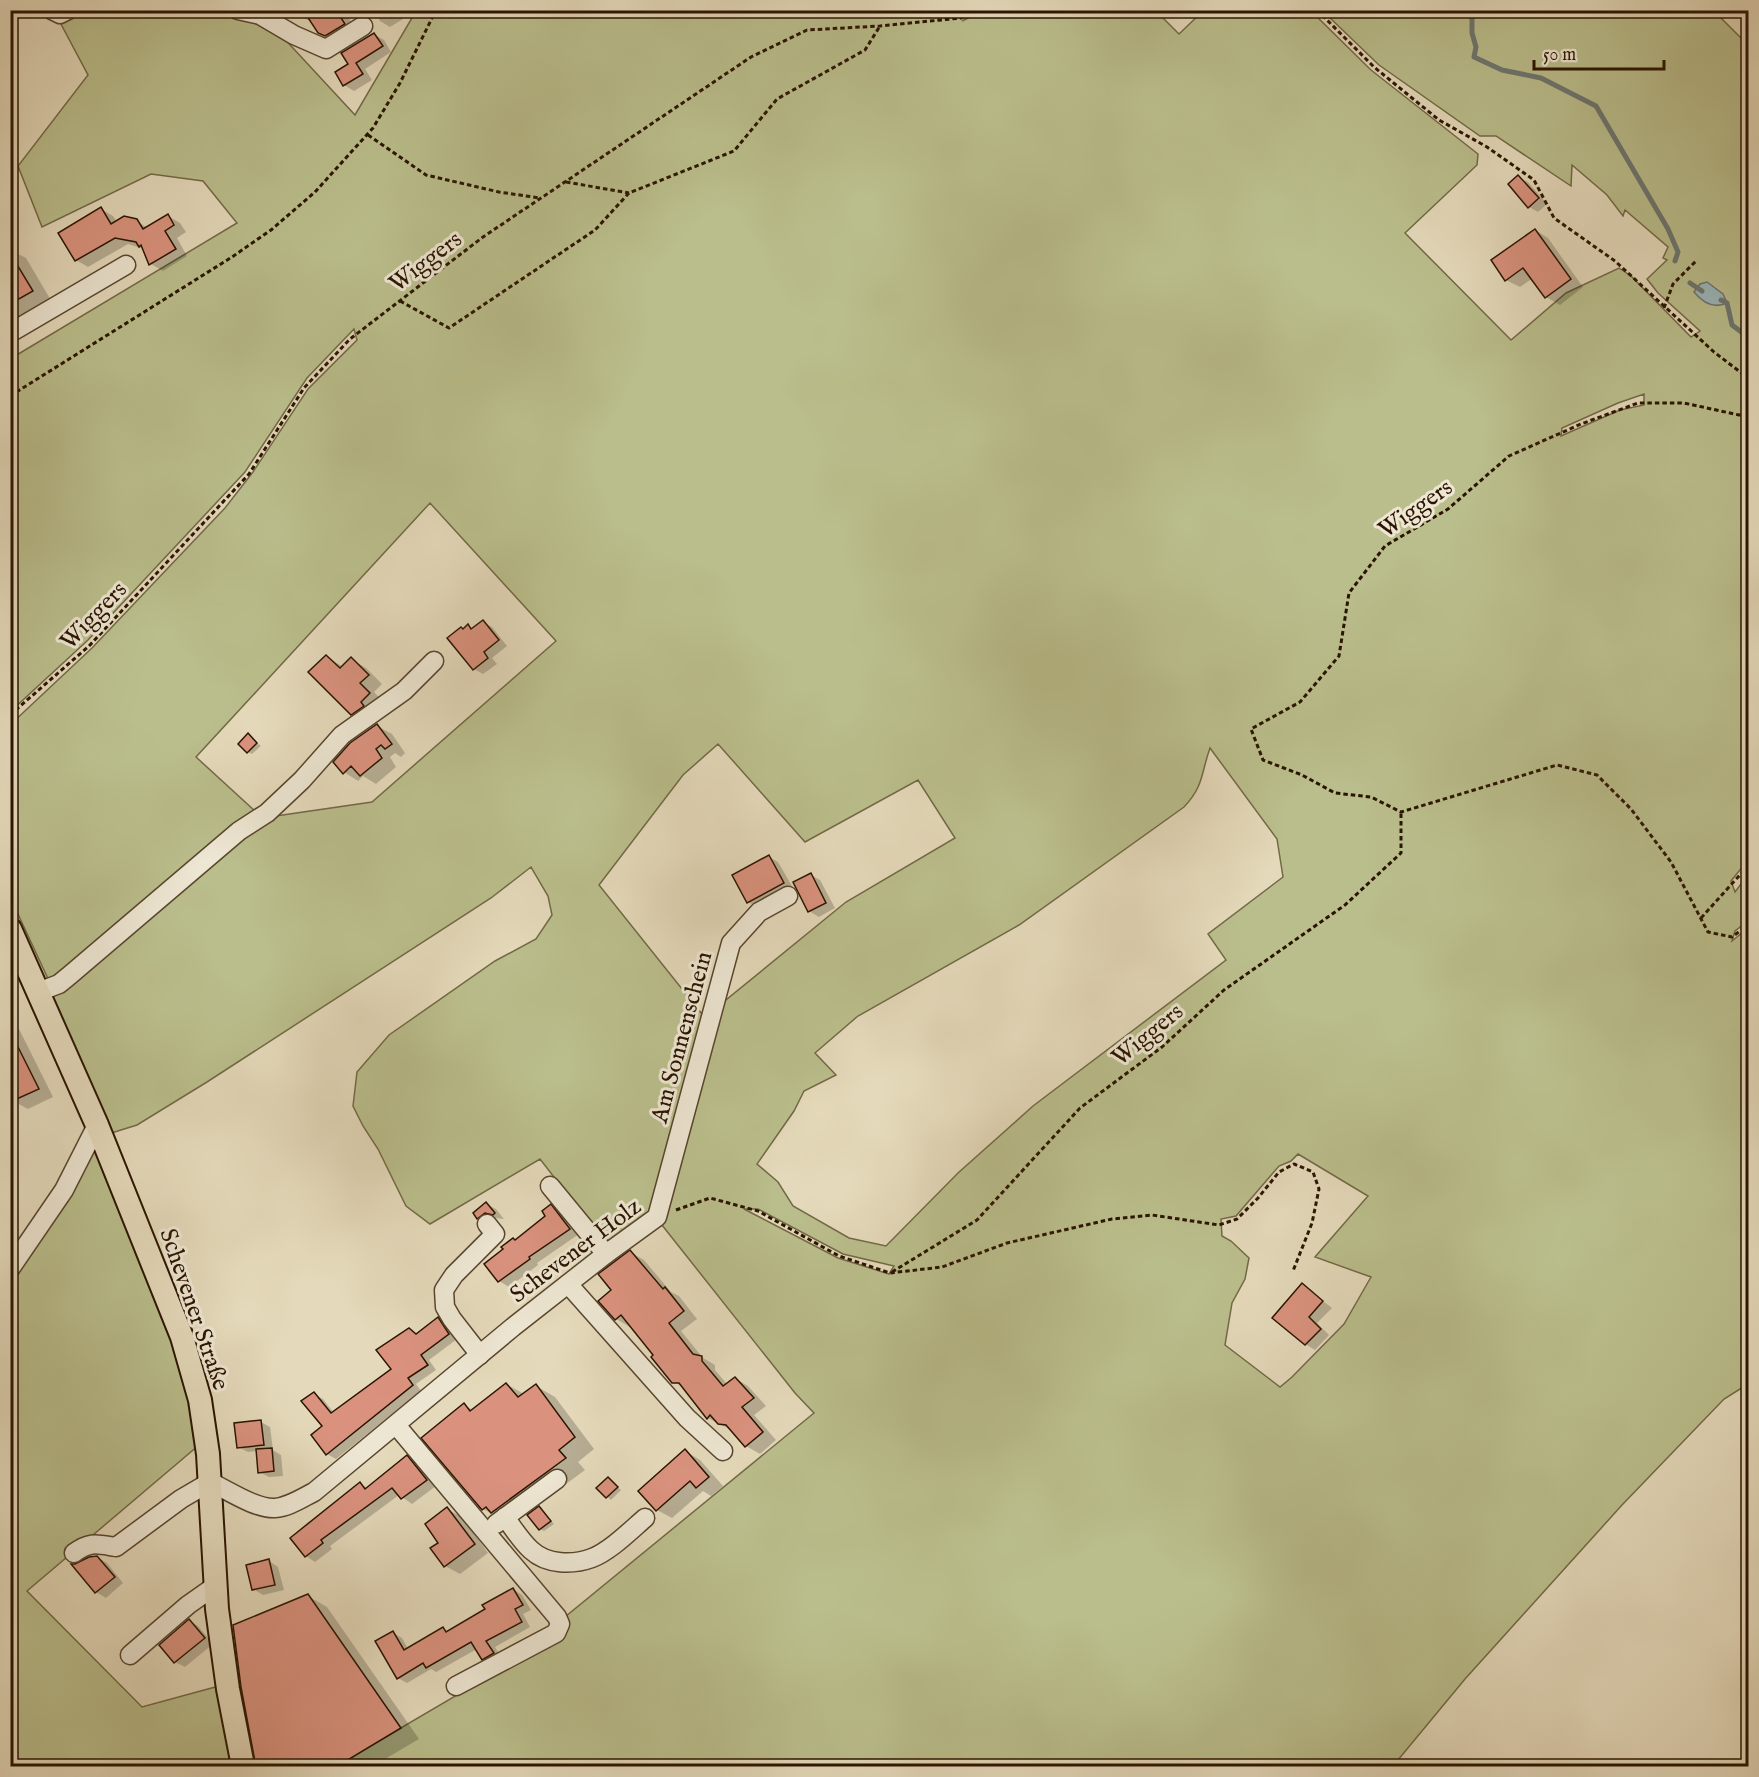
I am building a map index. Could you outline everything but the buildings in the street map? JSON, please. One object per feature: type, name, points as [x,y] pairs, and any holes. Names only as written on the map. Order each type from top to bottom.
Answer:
[{"type":"main road","name":"Schevener Straße","points":[[10,929],[97,1125],[182,1337],[200,1400],[207,1439],[217,1609],[228,1689],[243,1767]]},
{"type":"street","points":[[52,10],[60,14],[68,10]]},
{"type":"street","points":[[238,10],[260,15],[294,35],[326,49],[363,26]]},
{"type":"street","points":[[10,333],[126,265]]},
{"type":"street","points":[[38,992],[59,984],[239,831],[267,813],[302,780],[342,735],[404,691],[434,661]]},
{"type":"street","name":"Am Sonnenschein","points":[[657,1217],[732,943],[759,912],[789,896]]},
{"type":"street","points":[[10,1269],[64,1190],[97,1125]]},
{"type":"street","points":[[550,1186],[606,1254]]},
{"type":"street","name":"Schevener Holz","points":[[210,1482],[260,1507],[276,1508],[291,1504],[314,1492],[568,1284],[657,1217]]},
{"type":"street","points":[[480,1355],[445,1307],[444,1290],[454,1275],[495,1234],[487,1224]]},
{"type":"street","points":[[568,1284],[687,1418],[723,1451]]},
{"type":"street","points":[[396,1425],[557,1617],[560,1624],[556,1633],[456,1686]]},
{"type":"street","points":[[485,1532],[557,1479]]},
{"type":"street","points":[[74,1553],[86,1545],[116,1547],[181,1499],[210,1482]]},
{"type":"street","points":[[505,1517],[532,1551],[553,1563],[593,1557],[622,1538],[645,1518]]},
{"type":"street","points":[[130,1655],[188,1605],[215,1586]]},
{"type":"path","points":[[10,396],[232,257],[271,230],[315,192],[368,135],[400,83],[436,10]]},
{"type":"path","name":"Wiggers","points":[[10,715],[89,646],[249,474],[304,388],[342,347],[483,237],[751,57],[807,30],[961,18],[975,10]]},
{"type":"path","points":[[1317,10],[1374,68],[1439,120],[1487,147],[1534,180],[1554,218],[1615,261],[1714,352],[1749,378]]},
{"type":"path","points":[[1324,17],[1326,10]]},
{"type":"path","points":[[400,301],[449,328],[595,230],[629,193],[734,151],[777,99],[865,50],[880,26]]},
{"type":"path","points":[[368,135],[426,175],[499,192],[541,198]]},
{"type":"path","points":[[565,182],[629,193]]},
{"type":"path","points":[[1664,308],[1673,284],[1696,261]]},
{"type":"path","name":"Wiggers","points":[[890,1273],[977,1220],[1080,1108],[1162,1047],[1224,990],[1345,905],[1401,853],[1401,812],[1371,797],[1335,793],[1302,775],[1263,760],[1251,729],[1300,702],[1339,656],[1349,593],[1385,546],[1448,509],[1509,456],[1581,424],[1638,403],[1684,403],[1739,415],[1749,414]]},
{"type":"path","points":[[1401,812],[1557,765],[1597,774],[1631,809],[1671,862],[1708,932],[1732,937],[1749,925]]},
{"type":"path","points":[[1701,918],[1749,866]]},
{"type":"path","name":"Schevener Holz","points":[[657,1217],[710,1198],[758,1211],[839,1256],[890,1273],[942,1267],[1007,1243],[1112,1220],[1152,1215],[1219,1225],[1237,1219],[1279,1172],[1294,1164],[1313,1172],[1319,1189],[1312,1223],[1293,1271]]},
{"type":"green space","points":[[1155,10],[1179,34],[1203,11],[1311,11],[1371,70],[1478,154],[1477,165],[1405,233],[1511,340],[1566,293],[1619,268],[1631,276],[1691,337],[1700,331],[1658,293],[1647,279],[1667,260],[1663,258],[1668,247],[1625,210],[1623,216],[1607,195],[1572,165],[1571,186],[1496,136],[1480,136],[1379,65],[1329,17],[1330,11],[1714,11],[1748,45],[1748,860],[1731,881],[1735,892],[1748,875],[1748,921],[1735,931],[1732,941],[1748,928],[1748,1384],[1724,1399],[1622,1505],[1465,1679],[1393,1766],[336,1766],[561,1634],[565,1617],[814,1413],[795,1393],[658,1220],[721,1004],[846,902],[955,838],[918,780],[805,842],[718,744],[683,775],[599,885],[706,1019],[652,1216],[609,1248],[540,1159],[430,1224],[406,1206],[378,1149],[353,1106],[357,1072],[389,1035],[495,961],[536,939],[552,915],[548,896],[531,867],[491,898],[207,1082],[137,1125],[108,1134],[50,994],[269,817],[372,802],[556,641],[430,503],[196,757],[256,812],[50,983],[11,899],[11,724],[92,648],[225,508],[253,472],[308,389],[357,340],[354,329],[307,378],[245,472],[88,640],[11,711],[10,584],[15,582],[10,577],[10,359],[237,223],[203,181],[151,174],[42,227],[18,166],[88,75],[54,11],[249,11],[280,34],[355,115],[416,11],[977,11],[962,21],[983,11]],"holes":[[[1644,394],[1644,405],[1620,410],[1561,436],[1562,428]],[[1210,748],[1277,839],[1283,877],[1208,934],[1226,960],[1033,1106],[958,1173],[886,1246],[849,1238],[793,1206],[778,1182],[757,1164],[794,1111],[804,1091],[836,1075],[815,1053],[858,1016],[1019,925],[1184,807],[1199,786]],[[1298,1154],[1368,1196],[1315,1257],[1371,1277],[1344,1324],[1280,1387],[1225,1345],[1232,1303],[1245,1279],[1249,1258],[1231,1241],[1222,1236],[1221,1219],[1236,1216],[1279,1166],[1291,1161]],[[744,1209],[758,1209],[843,1254],[894,1266],[889,1274],[838,1258]]]},
{"type":"green space","points":[[95,1148],[167,1321],[192,1398],[199,1445],[27,1591],[142,1707],[219,1686],[236,1766],[10,1766],[11,1278]]},
{"type":"water","points":[[1707,282],[1723,294],[1727,303],[1713,305],[1697,296],[1694,292],[1700,284]]},
{"type":"waterway","points":[[1472,10],[1472,33],[1476,47],[1474,57],[1502,70],[1541,78],[1596,106],[1668,229],[1678,252],[1675,261]]},
{"type":"waterway","points":[[1690,283],[1702,291]]},
{"type":"waterway","points":[[1721,300],[1727,303],[1732,325],[1748,337]]}]
